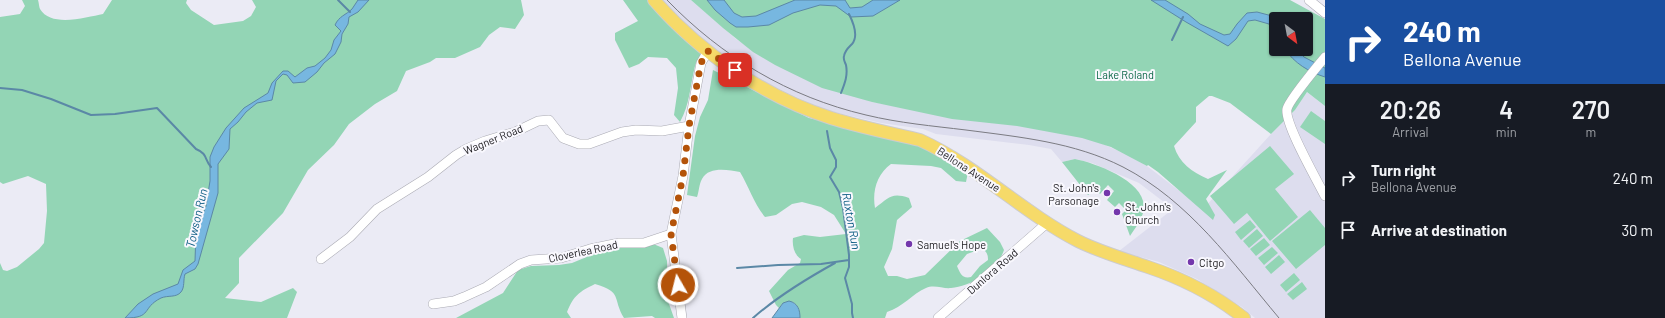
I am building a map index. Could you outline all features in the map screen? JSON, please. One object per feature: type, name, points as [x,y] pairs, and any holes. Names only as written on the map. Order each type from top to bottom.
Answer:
[{"type":"main road","name":"Bellona Avenue","points":[[654,0],[672,19],[708,51],[753,82],[807,110],[844,122],[920,140],[940,149],[966,164],[1047,223],[1093,248],[1190,283],[1221,301],[1244,318]]},
{"type":"street","points":[[1309,0],[1325,13]]},
{"type":"street","points":[[682,318],[671,234],[683,176],[689,126],[701,63],[708,51]]},
{"type":"street","points":[[1325,57],[1289,104],[1287,114],[1292,132],[1325,196]]},
{"type":"street","name":"Wagner Road","points":[[321,259],[350,237],[377,209],[428,177],[456,155],[485,141],[515,132],[538,121],[549,120],[563,138],[579,144],[589,144],[622,132],[636,130],[662,131],[689,126]]},
{"type":"street","name":"Dunlora Road","points":[[938,318],[1047,223]]},
{"type":"street","name":"Cloverlea Road","points":[[433,304],[454,301],[464,297],[486,287],[520,264],[531,260],[561,258],[590,249],[619,243],[644,243],[671,234]]},
{"type":"shaded area","points":[[662,0],[691,0],[736,39],[775,65],[872,102],[949,115],[1022,124],[1089,138],[1128,155],[1147,166],[1203,209],[1271,134],[1295,110],[1307,92],[1325,106],[1325,318],[1255,318],[1242,307],[1197,279],[1159,262],[1119,251],[1173,209],[1139,183],[1092,163],[1075,159],[1062,162],[1051,149],[936,134],[923,129],[881,123],[826,110],[755,77],[707,44],[672,12]]},
{"type":"green space","points":[[22,0],[38,0],[40,9],[45,15],[61,20],[70,20],[103,14],[112,0],[187,0],[186,3],[191,10],[214,25],[243,21],[251,16],[256,7],[252,0],[521,0],[524,15],[515,29],[500,27],[489,35],[480,47],[455,58],[436,58],[430,62],[406,71],[397,91],[375,104],[349,124],[334,145],[308,170],[283,213],[239,258],[239,283],[225,298],[261,302],[293,288],[297,292],[287,318],[0,318],[0,263],[3,270],[7,271],[17,267],[39,249],[44,243],[47,211],[46,184],[28,176],[3,184],[0,182],[0,17],[20,14],[25,6]]},
{"type":"green space","points":[[623,0],[649,0],[702,52],[695,66],[688,102],[680,122],[674,115],[678,88],[676,68],[667,58],[648,57],[639,64],[629,68],[615,40],[615,33],[638,21]]},
{"type":"green space","name":"Lake Roland","points":[[691,0],[1290,0],[1312,12],[1269,12],[1269,56],[1313,56],[1313,12],[1325,19],[1325,106],[1307,92],[1295,110],[1271,134],[1230,103],[1212,96],[1209,96],[1196,107],[1196,122],[1174,146],[1179,157],[1187,166],[1208,179],[1227,170],[1206,199],[1215,215],[1213,220],[1158,172],[1148,165],[1147,166],[1111,147],[1082,138],[1017,126],[952,119],[872,102],[822,88],[775,65],[753,52]]},
{"type":"green space","points":[[713,70],[809,118],[848,127],[879,137],[914,143],[968,172],[966,182],[956,181],[941,168],[931,166],[891,164],[882,173],[875,189],[875,208],[890,197],[894,196],[909,198],[912,207],[897,220],[892,249],[884,267],[888,276],[897,276],[907,279],[925,275],[960,241],[987,228],[1000,242],[1004,250],[1001,258],[990,271],[975,281],[959,287],[948,288],[932,286],[926,288],[898,307],[887,312],[885,318],[800,318],[798,307],[793,302],[783,303],[779,308],[769,291],[788,270],[800,263],[801,259],[794,250],[793,238],[804,235],[820,237],[846,234],[834,215],[821,207],[802,202],[792,204],[776,215],[765,217],[758,207],[740,172],[719,170],[709,172],[701,181],[697,197],[687,195],[695,136],[700,117],[708,100]],"holes":[[[981,249],[987,254],[988,260],[980,266],[971,277],[963,276],[957,266],[967,254]]]},
{"type":"green space","points":[[1311,111],[1325,121],[1325,144],[1300,127]]},
{"type":"green space","points":[[1270,146],[1294,174],[1275,189],[1298,217],[1270,241],[1247,213],[1234,224],[1210,196]]},
{"type":"green space","points":[[1075,159],[1094,164],[1117,174],[1136,188],[1142,197],[1144,210],[1139,222],[1130,236],[1122,214],[1126,210],[1119,203],[1115,207],[1107,200],[1114,191],[1108,185],[1100,194],[1096,189],[1088,195],[1062,162]]},
{"type":"green space","points":[[1310,210],[1325,228],[1325,245],[1296,269],[1272,241]]},
{"type":"green space","points":[[1250,220],[1256,227],[1241,240],[1235,232]]},
{"type":"green space","points":[[1257,229],[1263,236],[1249,248],[1243,241]]},
{"type":"green space","points":[[1264,238],[1270,245],[1256,256],[1250,249]]},
{"type":"green space","points":[[651,243],[663,248],[667,261],[668,301],[674,318],[655,318],[652,316],[624,318],[620,311],[616,296],[610,290],[595,284],[581,292],[572,302],[567,312],[571,318],[456,318],[503,293],[518,270],[531,266],[572,263],[611,247]]},
{"type":"green space","points":[[1272,247],[1278,253],[1264,265],[1258,258]]},
{"type":"green space","points":[[1279,255],[1285,262],[1271,274],[1265,267]]},
{"type":"green space","points":[[1294,273],[1300,280],[1286,292],[1280,285]]},
{"type":"green space","points":[[1302,282],[1307,289],[1293,300],[1287,294]]},
{"type":"water","name":"Towson Run","points":[[358,0],[369,0],[358,12],[349,17],[348,24],[342,34],[341,42],[335,54],[305,82],[293,83],[287,75],[283,74],[276,81],[272,100],[257,103],[230,129],[229,149],[218,164],[218,193],[198,264],[195,269],[185,274],[181,292],[174,296],[161,298],[140,316],[125,318],[138,304],[153,294],[178,284],[183,270],[195,261],[196,231],[206,206],[210,181],[210,157],[214,147],[226,128],[244,108],[268,93],[272,83],[283,71],[288,71],[295,77],[307,68],[315,66],[325,58],[331,50],[334,40],[341,31],[335,25],[352,9]]},
{"type":"water","points":[[707,0],[724,0],[734,13],[742,17],[756,16],[795,0],[845,0],[850,8],[862,7],[873,0],[900,0],[873,16],[851,17],[836,6],[820,5],[793,13],[769,25],[736,27],[715,10]]},
{"type":"water","points":[[1151,0],[1165,0],[1188,14],[1200,24],[1224,35],[1230,34],[1247,13],[1257,12],[1269,15],[1269,24],[1255,20],[1248,21],[1236,39],[1228,46]]},
{"type":"water","points":[[1291,56],[1303,56],[1325,68],[1325,77],[1302,66]]},
{"type":"water","points":[[789,301],[795,303],[798,307],[800,318],[772,318],[783,303]]},
{"type":"waterway","points":[[338,0],[350,12]]},
{"type":"waterway","name":"Ruxton Run","points":[[841,93],[845,82],[847,69],[844,54],[854,41],[855,37],[854,25],[849,14]]},
{"type":"waterway","points":[[1172,40],[1183,17]]},
{"type":"waterway","points":[[0,88],[22,90],[51,99],[91,115],[115,114],[157,108],[196,149],[204,155],[211,167]]},
{"type":"waterway","name":"Ruxton Run","points":[[827,131],[830,148],[836,160],[836,167],[830,177],[839,192],[843,208],[849,255],[849,267],[845,278],[852,304],[853,318]]},
{"type":"waterway","points":[[737,268],[821,264],[849,260]]},
{"type":"waterway","points":[[753,318],[792,288],[835,263]]},
{"type":"tram line","points":[[667,0],[688,21],[734,57],[784,86],[810,97],[866,115],[891,120],[1006,135],[1066,146],[1123,167],[1147,181],[1169,197],[1189,215],[1208,234],[1279,318]]},
{"type":"place","name":"St. John's Parsonage","points":[[1107,193]]},
{"type":"place","name":"St. John's Church","points":[[1117,212]]},
{"type":"place","name":"Samuel's Hope","points":[[909,244]]},
{"type":"place","name":"Citgo","points":[[1191,262]]},
{"type":"route","points":[[678,285],[671,234],[683,176],[689,126],[701,63],[708,51],[735,70]]}]
